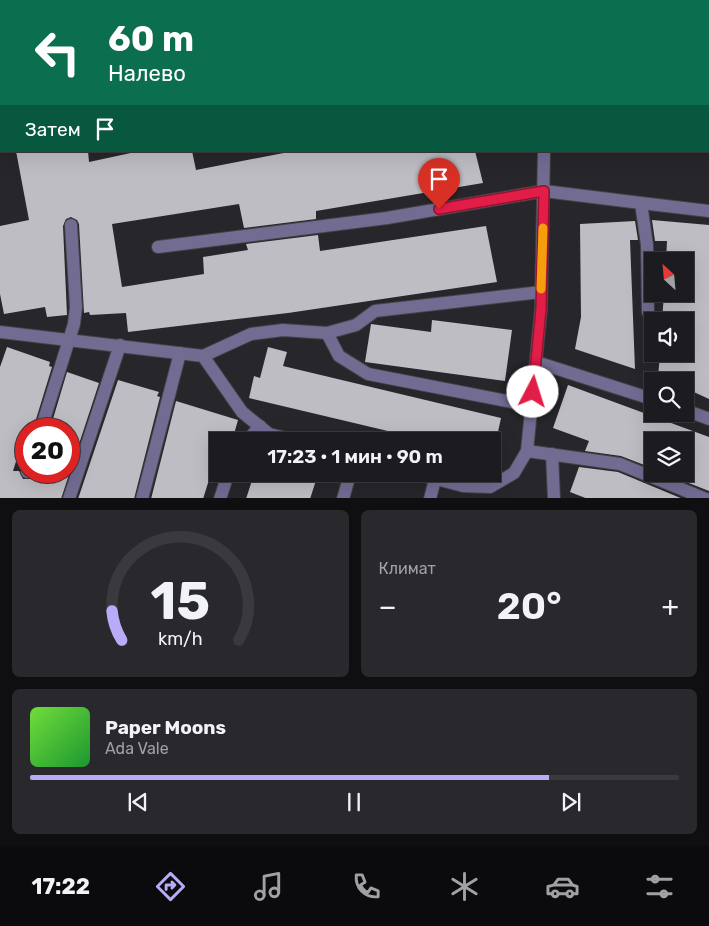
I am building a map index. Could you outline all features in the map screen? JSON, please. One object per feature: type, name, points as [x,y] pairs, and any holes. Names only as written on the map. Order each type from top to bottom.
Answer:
[{"type":"street","points":[[447,482],[489,493],[514,473],[527,451],[541,292],[544,152]]},
{"type":"street","points":[[158,247],[387,218],[544,191],[709,211]]},
{"type":"street","points":[[641,203],[647,246],[648,312]]},
{"type":"street","points":[[44,418],[69,341],[76,307],[70,224]]},
{"type":"street","points":[[0,332],[203,356],[251,334],[283,330],[326,333],[356,325],[375,311],[541,292]]},
{"type":"street","points":[[326,333],[339,356],[368,374],[532,406]]},
{"type":"street","points":[[69,498],[120,345]]},
{"type":"street","points":[[142,498],[180,353]]},
{"type":"street","points":[[203,356],[242,412],[267,432]]},
{"type":"street","points":[[536,362],[644,396]]},
{"type":"street","points":[[694,413],[709,419]]},
{"type":"street","points":[[255,432],[260,426]]},
{"type":"street","points":[[527,451],[620,464],[706,498]]},
{"type":"street","points":[[552,454],[555,486],[554,498]]},
{"type":"street","points":[[220,498],[225,482]]},
{"type":"street","points":[[342,498],[347,482]]},
{"type":"street","points":[[430,498],[434,482]]},
{"type":"building","points":[[16,152],[88,152],[89,162],[135,152],[192,152],[196,170],[289,152],[475,152],[483,183],[316,211],[316,219],[244,228],[239,204],[112,224],[122,287],[204,274],[203,257],[248,250],[246,244],[318,235],[320,251],[486,226],[497,282],[288,313],[128,332],[126,313],[90,315],[89,312],[84,313],[79,224],[77,220],[71,217],[66,219],[63,226],[67,315],[47,317],[45,307],[4,314],[0,294],[0,226],[29,220]]},
{"type":"building","points":[[652,220],[709,225],[709,399],[694,392],[694,372],[658,372],[659,362],[694,362],[694,312],[663,312],[663,302],[694,302],[694,252],[666,252],[667,241],[655,241]]},
{"type":"building","points":[[635,221],[638,240],[630,240],[635,369],[575,349],[581,317],[580,224]]},
{"type":"building","points":[[432,320],[512,330],[505,381],[365,362],[371,324],[431,332]]},
{"type":"building","points":[[7,347],[50,362],[49,366],[52,367],[36,418],[15,418],[15,465],[13,471],[15,471],[15,483],[66,483],[61,498],[0,498],[0,367]]},
{"type":"building","points":[[268,347],[287,352],[283,366],[501,418],[498,432],[392,432],[249,398],[254,376],[260,378]]},
{"type":"building","points":[[67,372],[99,383],[80,441],[80,418],[53,418]]},
{"type":"building","points":[[118,380],[159,392],[157,396],[160,397],[134,498],[78,498]]},
{"type":"building","points":[[568,385],[644,413],[644,422],[668,422],[709,437],[709,491],[686,482],[694,482],[694,432],[644,432],[644,465],[621,456],[585,451],[589,441],[553,428]]},
{"type":"building","points":[[176,401],[238,420],[235,432],[209,432],[209,480],[203,498],[151,498]]},
{"type":"building","points":[[579,467],[618,472],[681,498],[585,498],[570,492]]},
{"type":"building","points":[[251,482],[315,482],[310,498],[246,498]]},
{"type":"slow traffic","points":[[541,289],[543,228]]},
{"type":"route","points":[[439,209],[544,191],[541,309],[533,392]]}]
